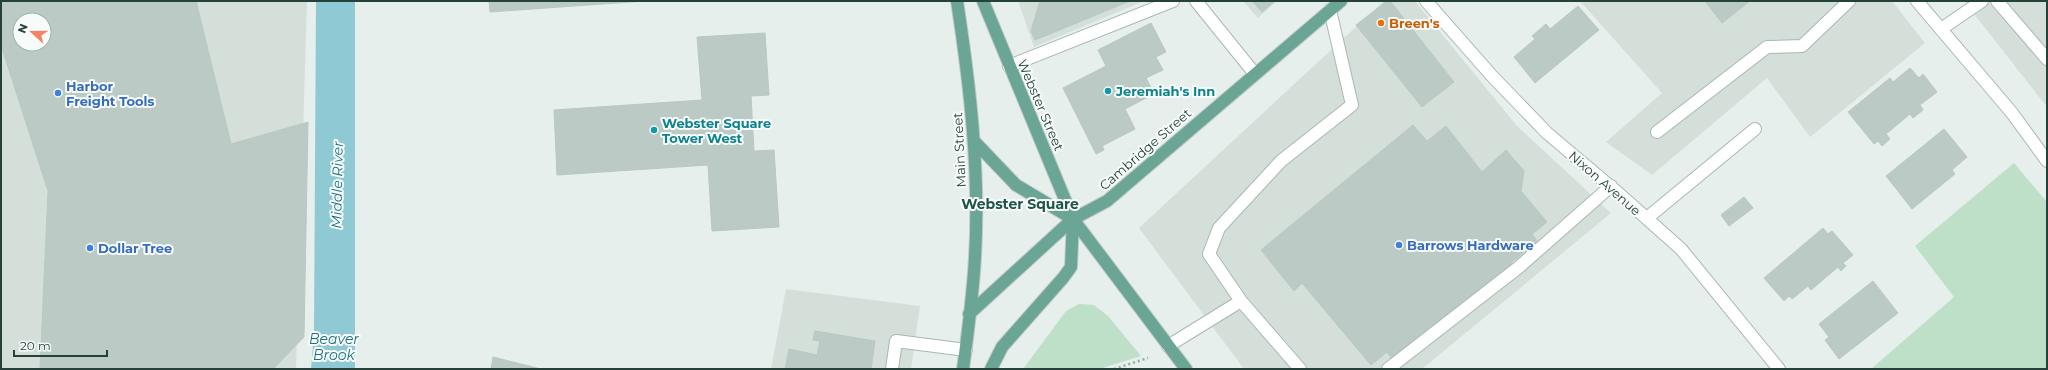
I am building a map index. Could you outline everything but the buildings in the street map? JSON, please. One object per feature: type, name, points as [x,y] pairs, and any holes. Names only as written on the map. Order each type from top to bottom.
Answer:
[{"type":"main road","name":"Main Street","points":[[957,1],[968,72],[974,142],[975,256],[964,369]]},
{"type":"main road","name":"Webster Street","points":[[983,1],[1074,220],[1186,369]]},
{"type":"main road","name":"Cambridge Street","points":[[970,314],[1074,220],[1107,202],[1341,1]]},
{"type":"main road","name":"Webster Street","points":[[974,142],[1016,185],[1074,220]]},
{"type":"main road","points":[[990,369],[1002,347],[1071,267],[1074,220]]},
{"type":"street","points":[[1010,66],[1173,1]]},
{"type":"street","points":[[1196,1],[1255,74]]},
{"type":"street","name":"Nixon Avenue","points":[[1426,1],[1492,76],[1547,133],[1681,249],[1779,369]]},
{"type":"street","points":[[1657,132],[1766,47],[1802,46],[1849,1]]},
{"type":"street","points":[[1917,1],[2012,113],[2047,161]]},
{"type":"street","points":[[1941,29],[1982,1]]},
{"type":"street","points":[[1997,1],[2047,59]]},
{"type":"street","points":[[1300,369],[1241,301],[1209,254],[1219,228],[1281,161],[1352,105],[1330,10]]},
{"type":"street","points":[[1647,218],[1756,129]]},
{"type":"street","points":[[1388,369],[1519,267],[1610,186]]},
{"type":"street","points":[[1168,346],[1241,301]]},
{"type":"street","points":[[892,369],[896,341],[966,350]]},
{"type":"path","points":[[1114,369],[1148,358]]},
{"type":"shaded area","points":[[1,1],[307,1],[296,369],[1,369]]},
{"type":"shaded area","points":[[1018,1],[1144,1],[1034,47]]},
{"type":"shaded area","points":[[1243,1],[1277,1],[1258,18]]},
{"type":"shaded area","points":[[1384,1],[1415,1],[1517,126],[1611,213],[1422,369],[1244,369],[1139,228]]},
{"type":"shaded area","points":[[1580,1],[1892,1],[1925,43],[1810,137],[1767,78],[1652,175],[1606,142],[1662,93]]},
{"type":"shaded area","points":[[1964,1],[2047,1],[2047,107]]},
{"type":"shaded area","points":[[786,289],[920,306],[911,369],[771,369]]},
{"type":"green space","points":[[2014,163],[2047,202],[2047,369],[1871,369],[1954,297],[1915,246]]},
{"type":"green space","points":[[1079,304],[1094,305],[1108,316],[1141,356],[1099,369],[1023,369],[1066,311]]},
{"type":"water","name":"Beaver Brook","points":[[316,1],[355,1],[355,369],[311,369],[314,334]]},
{"type":"place","name":"Breen's","points":[[1381,23]]},
{"type":"place","name":"Jeremiah's Inn","points":[[1108,91]]},
{"type":"place","name":"Harbor Freight Tools","points":[[58,93]]},
{"type":"place","name":"Webster Square Tower West","points":[[654,130]]},
{"type":"place","name":"Barrows Hardware","points":[[1399,245]]},
{"type":"place","name":"Dollar Tree","points":[[90,248]]},
{"type":"district","name":"Webster Square","points":[[1020,204]]},
{"type":"water label","name":"Middle River","points":[[337,185]]}]
